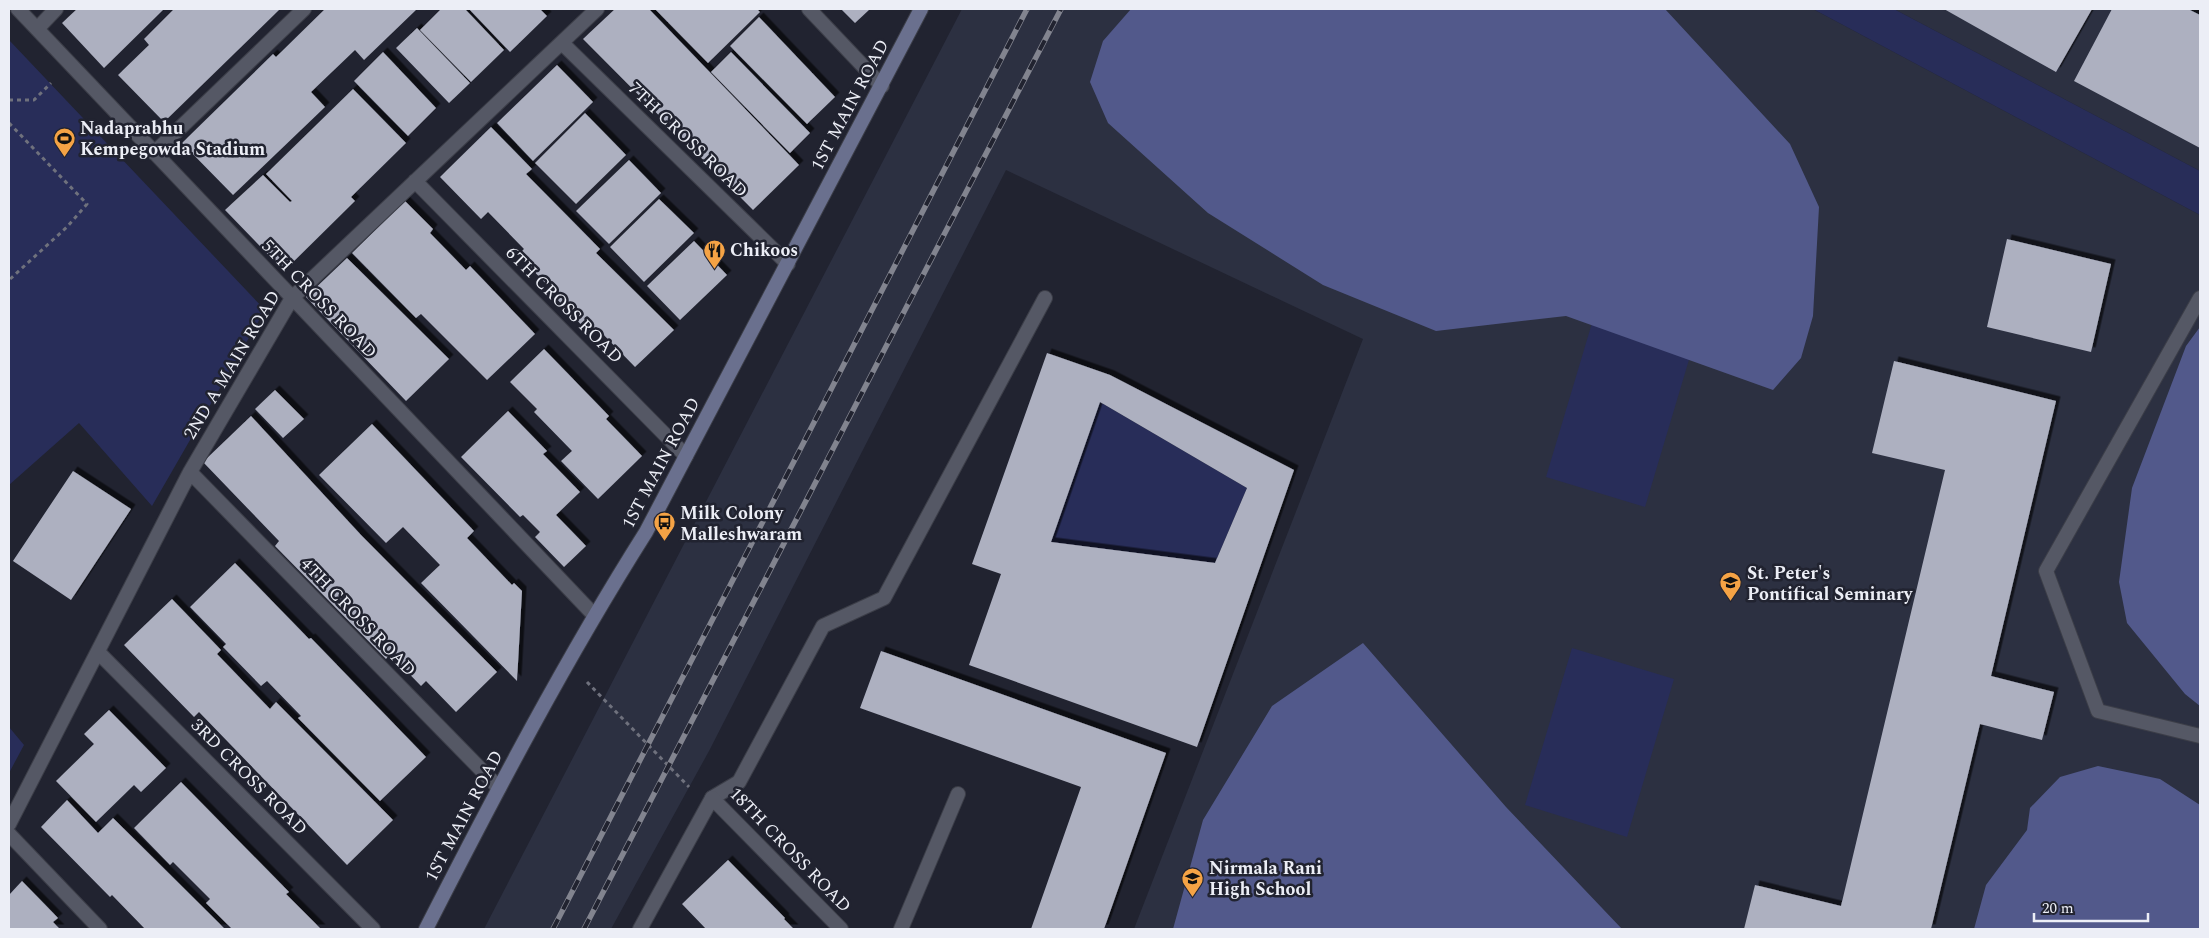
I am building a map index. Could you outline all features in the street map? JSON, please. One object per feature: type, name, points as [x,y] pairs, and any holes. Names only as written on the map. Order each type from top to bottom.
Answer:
[{"type":"main road","name":"1ST MAIN ROAD","points":[[426,929],[499,788],[594,615],[646,532],[921,9]]},
{"type":"street","name":"5TH CROSS ROAD","points":[[18,9],[594,615]]},
{"type":"street","points":[[37,29],[56,9]]},
{"type":"street","points":[[154,153],[304,9]]},
{"type":"street","name":"2ND A MAIN ROAD","points":[[9,824],[190,472],[292,298],[597,9]]},
{"type":"street","points":[[809,9],[882,86]]},
{"type":"street","name":"7TH CROSS ROAD","points":[[562,43],[788,264]]},
{"type":"street","name":"6TH CROSS ROAD","points":[[415,181],[686,456]]},
{"type":"street","points":[[640,929],[710,803],[739,782],[823,626],[884,598],[1045,298]]},
{"type":"street","points":[[2200,298],[2046,571],[2098,712],[2200,736]]},
{"type":"street","name":"4TH CROSS ROAD","points":[[190,472],[499,788]]},
{"type":"street","name":"3RD CROSS ROAD","points":[[98,652],[373,929]]},
{"type":"street","points":[[901,929],[958,794]]},
{"type":"street","name":"18TH CROSS ROAD","points":[[710,803],[841,929]]},
{"type":"street","points":[[9,834],[100,929]]},
{"type":"path","points":[[9,100],[34,100],[70,64]]},
{"type":"path","points":[[9,123],[87,204],[67,227],[9,280]]},
{"type":"path","points":[[568,663],[669,765],[710,803]]},
{"type":"shaded area","name":"St. Peter's Pontifical Seminary","points":[[962,9],[1813,9],[2200,215],[2200,929],[1134,929],[1363,339],[1006,170],[709,751],[611,929],[484,929]]},
{"type":"shaded area","points":[[1131,9],[1665,9],[1790,144],[1819,207],[1813,316],[1801,358],[1773,390],[1566,316],[1436,331],[1323,285],[1208,213],[1108,123],[1090,82],[1103,41]]},
{"type":"shaded area","points":[[1813,9],[1894,9],[2200,171],[2200,215]]},
{"type":"shaded area","points":[[1894,9],[2200,9],[2200,171]]},
{"type":"shaded area","name":"Nadaprabhu Kempegowda Stadium","points":[[9,40],[265,310],[152,506],[79,423],[9,485]]},
{"type":"shaded area","points":[[1595,313],[1694,343],[1645,507],[1546,477]]},
{"type":"shaded area","points":[[2200,327],[2200,706],[2185,694],[2127,623],[2119,582],[2132,488],[2186,346]]},
{"type":"shaded area","points":[[1100,402],[1247,488],[1215,563],[1051,542]]},
{"type":"shaded area","points":[[1363,643],[1506,807],[1622,929],[1173,929],[1203,820],[1272,706]]},
{"type":"shaded area","points":[[1572,648],[1674,679],[1627,837],[1525,805]]},
{"type":"shaded area","points":[[9,727],[24,745],[9,773]]},
{"type":"shaded area","points":[[2098,766],[2160,779],[2200,805],[2200,929],[1974,929],[1986,885],[2027,830],[2030,808],[2060,777]]},
{"type":"building","points":[[77,9],[164,9],[104,68],[62,23]]},
{"type":"building","points":[[174,9],[280,9],[164,122],[118,75],[149,45],[144,39]]},
{"type":"building","points":[[325,9],[417,9],[364,60],[355,50],[311,92],[325,107],[233,195],[182,143],[273,54],[276,57]]},
{"type":"building","points":[[441,9],[465,9],[504,50],[471,82],[420,30]]},
{"type":"building","points":[[469,9],[540,9],[547,16],[510,52]]},
{"type":"building","points":[[615,9],[649,9],[799,165],[753,210],[583,39]]},
{"type":"building","points":[[655,9],[757,9],[760,12],[708,63]]},
{"type":"building","points":[[841,9],[870,9],[855,23]]},
{"type":"building","points":[[1944,9],[2092,9],[2056,72]]},
{"type":"building","points":[[2112,9],[2188,9],[2200,15],[2200,148],[2074,81]]},
{"type":"building","points":[[759,17],[835,97],[807,124],[730,46]]},
{"type":"building","points":[[417,28],[470,83],[449,103],[396,48]]},
{"type":"building","points":[[383,52],[436,108],[408,136],[354,81]]},
{"type":"building","points":[[731,52],[810,133],[790,153],[711,72]]},
{"type":"building","points":[[557,65],[593,102],[533,161],[497,123]]},
{"type":"building","points":[[353,89],[406,143],[351,197],[355,201],[284,271],[225,210],[263,175],[290,202],[292,201],[266,174]]},
{"type":"building","points":[[585,113],[626,155],[576,204],[535,163]]},
{"type":"building","points":[[491,127],[532,169],[526,174],[600,249],[596,253],[674,330],[635,367],[596,327],[589,333],[553,295],[555,293],[518,255],[524,249],[488,212],[481,219],[440,177]]},
{"type":"building","points":[[629,160],[661,193],[609,244],[576,211]]},
{"type":"building","points":[[659,199],[694,233],[644,282],[610,247]]},
{"type":"building","points":[[405,201],[433,229],[430,233],[466,270],[470,266],[535,334],[487,380],[421,314],[416,318],[352,253]]},
{"type":"building","points":[[2007,239],[2111,264],[2091,352],[1987,327]]},
{"type":"building","points":[[694,241],[727,275],[680,320],[647,286]]},
{"type":"building","points":[[347,258],[449,359],[406,401],[306,297]]},
{"type":"building","points":[[544,349],[609,416],[606,419],[642,456],[598,499],[561,461],[572,451],[534,412],[537,409],[510,382]]},
{"type":"building","points":[[1047,353],[1110,375],[1294,470],[1197,747],[969,665],[1001,574],[972,564]],"holes":[[[1100,402],[1247,488],[1215,563],[1051,542]]]},
{"type":"building","points":[[1894,361],[2056,401],[1991,676],[2054,692],[2042,740],[1980,724],[1931,929],[1744,929],[1755,885],[1841,906],[1945,470],[1872,453]]},
{"type":"building","points":[[275,390],[304,419],[283,438],[255,409]]},
{"type":"building","points":[[508,411],[547,451],[543,454],[580,492],[556,515],[586,546],[564,567],[535,537],[540,532],[523,515],[520,517],[461,457]]},
{"type":"building","points":[[251,416],[361,535],[497,672],[456,712],[426,681],[421,686],[390,654],[386,659],[275,546],[279,541],[203,462]]},
{"type":"building","points":[[372,424],[474,531],[467,538],[512,585],[514,583],[522,591],[517,681],[421,583],[440,565],[403,527],[386,543],[319,475]]},
{"type":"building","points":[[73,471],[131,509],[71,600],[13,561]]},
{"type":"building","points":[[235,563],[309,639],[311,638],[426,757],[380,801],[298,718],[301,716],[267,681],[261,686],[223,647],[226,644],[190,607]]},
{"type":"building","points":[[172,599],[221,650],[217,654],[270,709],[276,702],[393,820],[347,865],[199,712],[194,717],[124,645]]},
{"type":"building","points":[[881,651],[1166,753],[1104,929],[1031,929],[1081,787],[860,708]]},
{"type":"building","points":[[109,710],[166,768],[141,792],[134,785],[96,822],[56,781],[94,744],[84,734]]},
{"type":"building","points":[[181,782],[289,892],[286,894],[321,929],[232,929],[206,903],[210,899],[173,862],[170,865],[134,828]]},
{"type":"building","points":[[67,800],[98,833],[113,818],[225,929],[145,929],[112,895],[110,897],[41,827]]},
{"type":"building","points":[[728,860],[794,929],[706,929],[682,904]]},
{"type":"building","points":[[22,881],[58,918],[53,922],[60,929],[9,929],[9,895]]},
{"type":"railway","points":[[553,929],[1027,9]]},
{"type":"railway","points":[[584,929],[1061,9]]},
{"type":"place","name":"Nadaprabhu Kempegowda Stadium","points":[[64,157]]},
{"type":"place","name":"Chikoos","points":[[714,269]]},
{"type":"place","name":"Milk Colony Malleshwaram","points":[[664,542]]},
{"type":"place","name":"St. Peter's Pontifical Seminary","points":[[1731,602]]},
{"type":"place","name":"Nirmala Rani High School","points":[[1193,897]]}]
